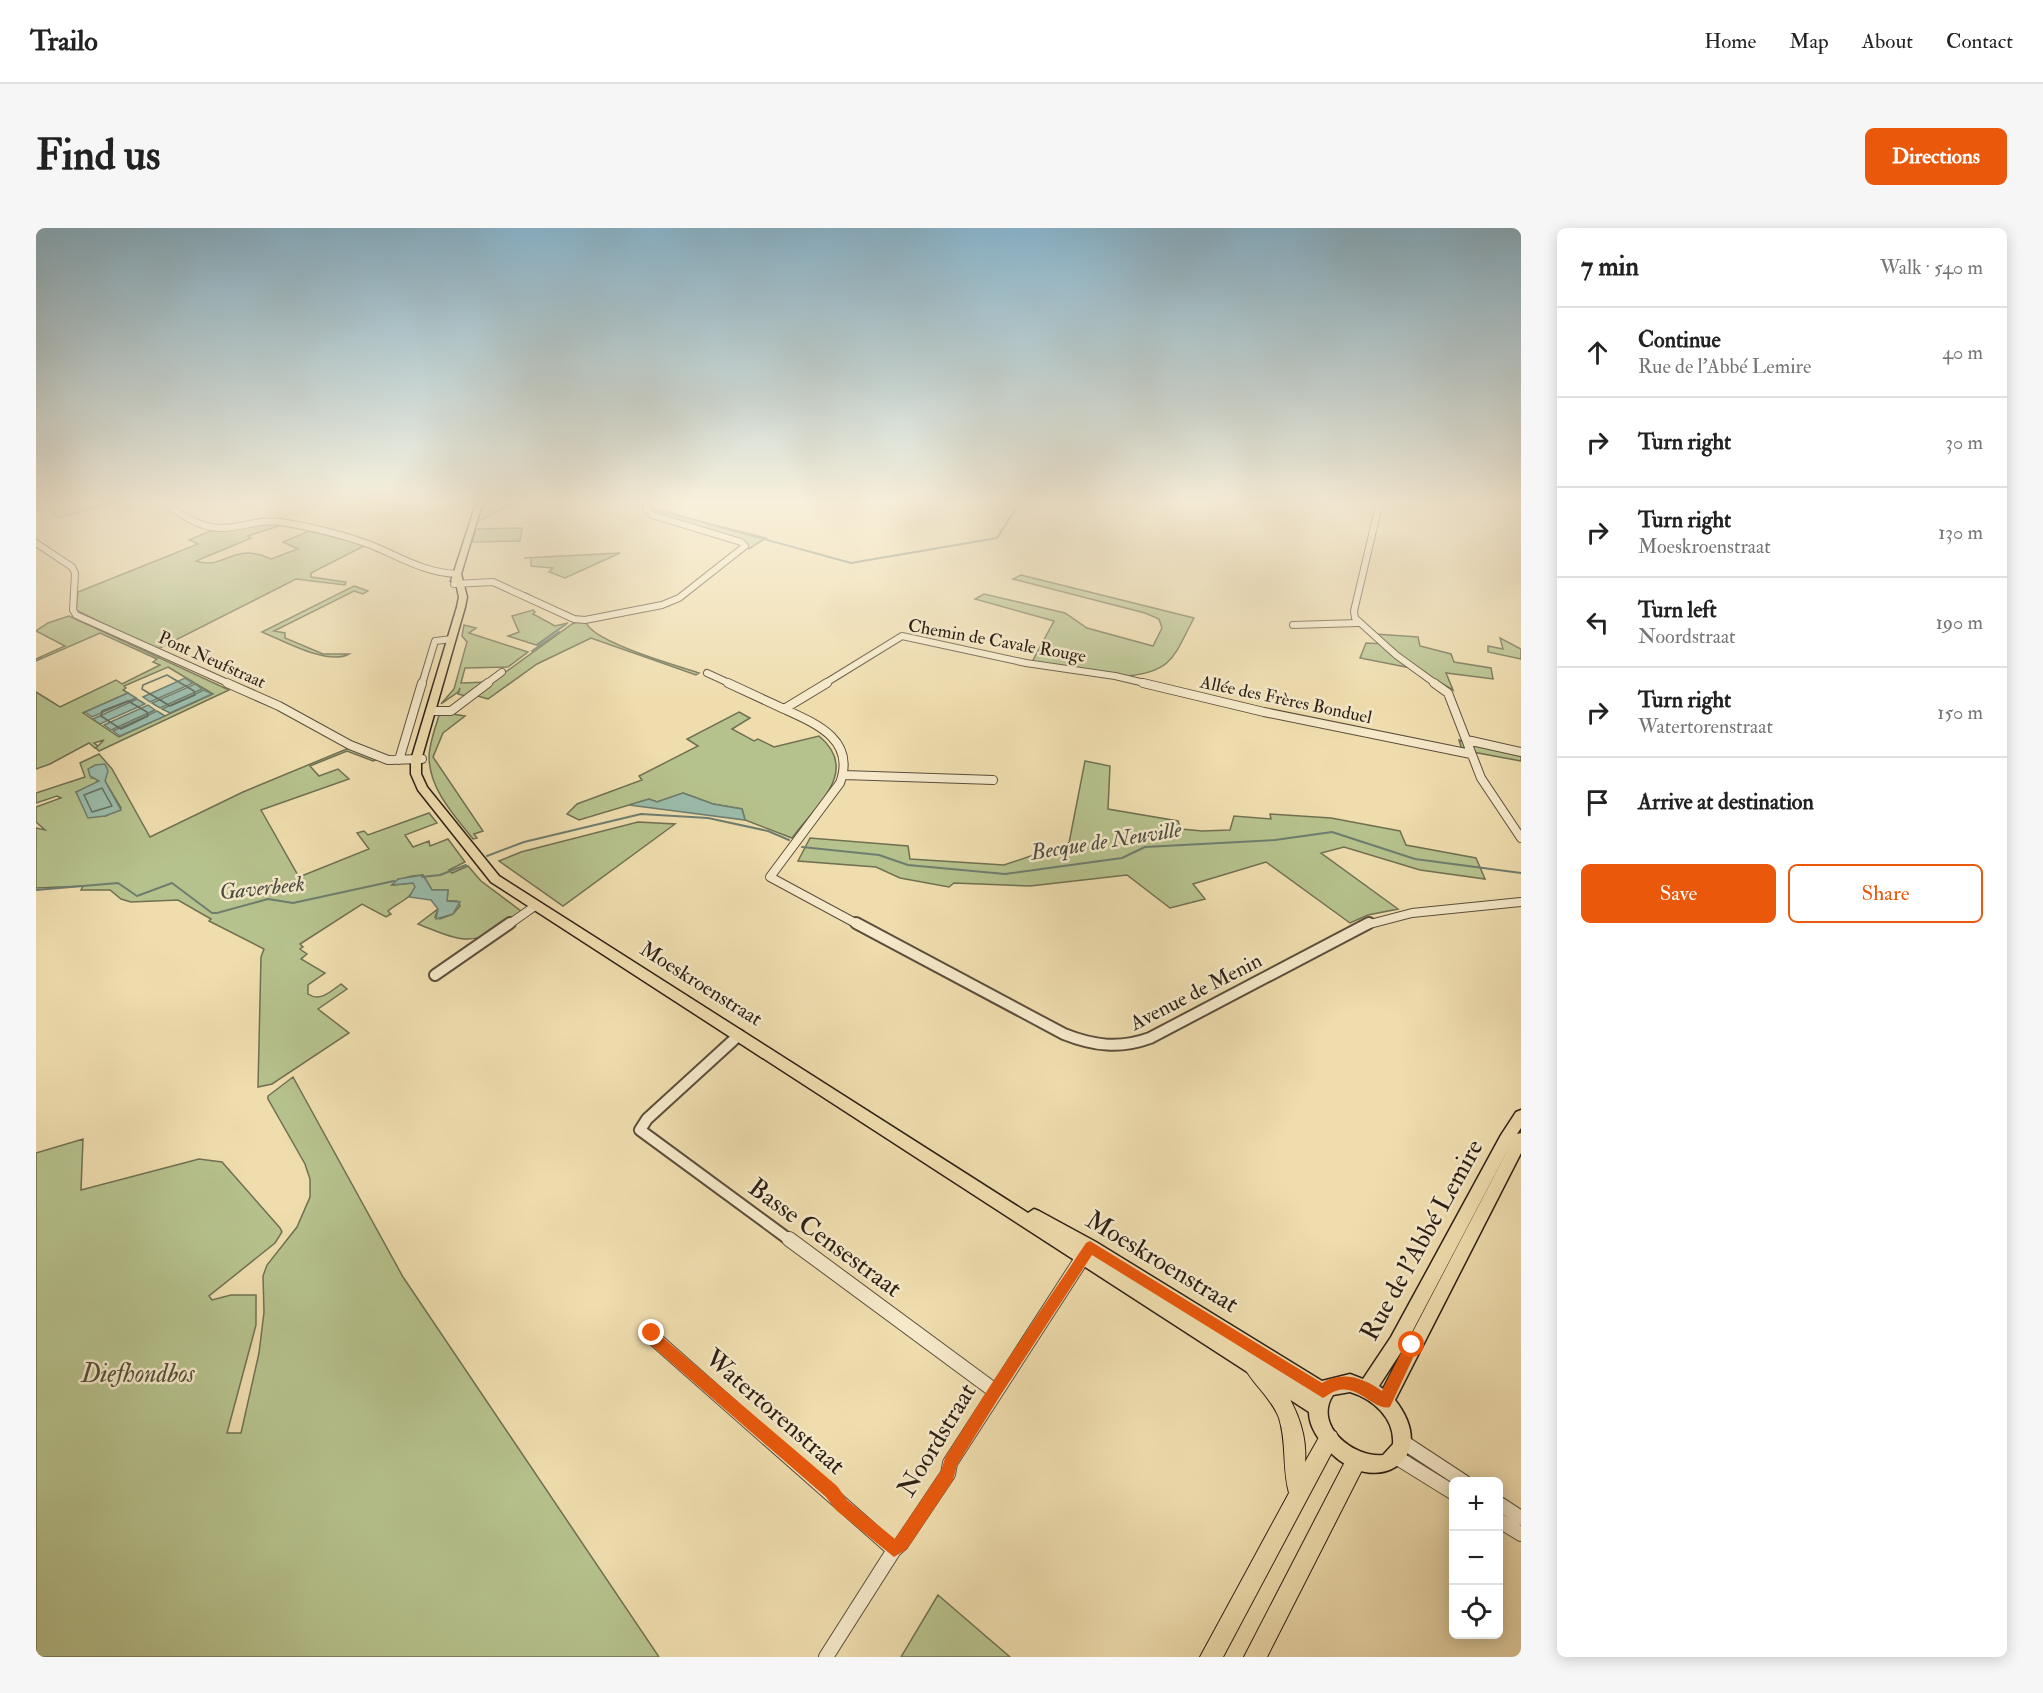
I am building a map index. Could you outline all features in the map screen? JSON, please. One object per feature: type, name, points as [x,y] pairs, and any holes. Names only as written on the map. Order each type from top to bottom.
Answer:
[{"type":"highway","points":[[1252,1363],[1277,1394],[1288,1416],[1296,1450],[1294,1473],[1299,1493]]},
{"type":"highway","points":[[1211,1657],[1329,1439]]},
{"type":"highway","points":[[1255,1657],[1356,1461]]},
{"type":"main road","points":[[419,760],[461,608],[457,584],[460,568]]},
{"type":"main road","name":"Moeskroenstraat","points":[[419,760],[419,783],[488,872],[535,906],[972,1183],[1087,1252],[1320,1399]]},
{"type":"main road","name":"Rue de l'Abbé Lemire","points":[[1367,1389],[1397,1343],[1506,1138],[1521,1116]]},
{"type":"main road","name":"Rue de l'Abbé Lemire","points":[[1384,1402],[1521,1139]]},
{"type":"main road","name":"Moeskroenstraat","points":[[1087,1252],[1252,1363],[1320,1399]]},
{"type":"main road","points":[[1341,1383],[1367,1389],[1384,1402],[1398,1422],[1399,1450],[1379,1465],[1356,1461],[1329,1439],[1320,1423],[1320,1399],[1341,1383]]},
{"type":"street","name":"Pont Neufstraat","points":[[72,568],[75,573],[73,610],[76,615],[279,706],[350,745],[388,760],[419,760]]},
{"type":"street","points":[[427,568],[458,574]]},
{"type":"street","points":[[457,584],[493,582],[574,620],[585,620],[662,605],[679,598],[717,568]]},
{"type":"street","points":[[1364,568],[1354,611],[1358,623],[1401,659],[1446,690],[1491,797],[1521,838]]},
{"type":"street","points":[[1293,625],[1358,623]]},
{"type":"street","name":"Chemin de Cavale Rouge","points":[[784,709],[902,636],[1026,663],[1094,673]]},
{"type":"street","points":[[399,760],[435,641],[452,639]]},
{"type":"street","points":[[431,711],[452,711],[502,672]]},
{"type":"street","points":[[707,673],[817,725],[834,738],[843,753],[844,775],[993,780]]},
{"type":"street","name":"Allée des Frères Bonduel","points":[[1094,673],[1264,712],[1471,754]]},
{"type":"street","points":[[1467,740],[1521,752]]},
{"type":"street","name":"Avenue de Menin","points":[[844,775],[771,878],[1064,1034],[1091,1044],[1110,1047],[1125,1046],[1150,1038],[1373,921],[1412,914],[1521,902]]},
{"type":"street","points":[[435,975],[535,906]]},
{"type":"street","name":"Basse Censestraat","points":[[739,1035],[647,1119],[640,1130],[995,1391]]},
{"type":"street","name":"Noordstraat","points":[[826,1657],[894,1550],[901,1544],[948,1474],[950,1463],[995,1391],[1087,1252]]},
{"type":"street","name":"Watertorenstraat","points":[[652,1333],[656,1340],[832,1492],[842,1505],[894,1550]]},
{"type":"street","points":[[1399,1450],[1454,1477]]},
{"type":"street","points":[[1399,1450],[1449,1489]]},
{"type":"street","points":[[1503,1506],[1521,1518]]},
{"type":"street","points":[[1503,1523],[1521,1534]]},
{"type":"green space","points":[[139,568],[321,568],[311,573],[311,577],[346,582],[345,585],[296,579],[156,650],[76,610],[78,592]]},
{"type":"green space","points":[[550,568],[588,568],[565,578],[549,572],[553,568]]},
{"type":"green space","points":[[1021,575],[1194,618],[1171,659],[1155,670],[1143,674],[1128,676],[1128,678],[1076,667],[1032,662],[1054,621],[975,599],[984,594],[1065,613],[1087,628],[1153,646],[1162,628],[1159,619],[1145,613],[1013,579]]},
{"type":"green space","points":[[354,586],[368,591],[363,594],[354,591],[274,631],[285,633],[285,638],[323,654],[349,654],[329,657],[293,646],[262,632]]},
{"type":"green space","points":[[533,610],[535,612],[533,614],[555,626],[568,623],[536,645],[508,636],[519,632],[512,616]]},
{"type":"green space","points":[[69,616],[229,690],[99,751],[96,748],[98,746],[95,748],[89,743],[36,769],[36,692],[60,707],[116,680],[122,684],[160,665],[153,662],[157,659],[100,633],[36,661],[65,646],[36,631],[48,623]],"holes":[[[168,667],[213,694],[119,737],[83,713],[128,693],[123,690],[126,688],[124,686]]]},
{"type":"green space","points":[[586,622],[592,630],[619,645],[699,673],[696,675],[591,638],[537,664],[488,699],[474,695],[572,624]]},
{"type":"green space","points":[[464,625],[476,628],[469,633],[528,652],[508,667],[465,668],[461,683],[488,682],[469,697],[458,694],[460,688],[441,704],[454,689],[467,642],[462,636]]},
{"type":"green space","points":[[1375,634],[1418,637],[1420,646],[1451,654],[1454,662],[1491,668],[1493,679],[1446,673],[1453,690],[1416,669],[1360,658],[1366,643],[1387,644]]},
{"type":"green space","points":[[1500,638],[1521,649],[1521,659],[1488,652],[1488,646],[1503,649]]},
{"type":"green space","points":[[440,712],[465,716],[443,733],[433,757],[483,831],[474,834],[477,838],[473,839],[444,802],[430,770],[429,752]]},
{"type":"green space","points":[[739,712],[750,718],[732,729],[754,741],[758,739],[774,747],[819,736],[831,749],[836,762],[835,775],[830,788],[792,838],[745,820],[742,809],[713,804],[683,793],[657,802],[649,799],[579,820],[567,814],[577,804],[642,780],[639,776],[698,746],[687,739]]},
{"type":"green space","points":[[1459,740],[1521,753],[1521,761],[1462,750]]},
{"type":"green space","points":[[349,748],[379,759],[373,761],[347,751],[310,766],[319,776],[338,769],[349,779],[261,810],[299,877],[369,849],[357,833],[364,831],[368,835],[429,813],[437,823],[405,835],[413,847],[429,841],[430,846],[448,839],[465,862],[449,870],[452,873],[468,866],[481,881],[521,911],[504,924],[478,938],[449,936],[418,924],[438,909],[435,917],[440,919],[453,914],[460,906],[457,901],[447,901],[448,890],[432,890],[423,875],[415,876],[402,879],[392,885],[413,883],[416,887],[407,898],[388,911],[391,914],[386,917],[362,904],[300,944],[303,947],[300,949],[307,954],[301,959],[325,973],[308,985],[308,994],[321,996],[341,984],[347,989],[318,1009],[349,1033],[272,1084],[258,1087],[261,957],[264,949],[209,921],[211,919],[178,900],[131,902],[121,899],[110,890],[81,890],[83,886],[36,888],[36,828],[45,830],[36,822],[36,807],[61,798],[57,796],[36,803],[36,793],[85,777],[80,763],[99,754],[112,769],[150,837],[243,792]],"holes":[[[106,773],[105,781],[121,808],[105,816],[76,792],[95,784],[98,779],[92,778]]]},
{"type":"green space","points":[[1085,761],[1110,766],[1108,809],[1178,821],[1181,829],[1202,831],[1230,830],[1234,816],[1271,819],[1270,814],[1331,818],[1400,831],[1406,845],[1476,858],[1485,879],[1420,870],[1344,847],[1321,853],[1398,909],[1368,915],[1350,923],[1266,862],[1193,884],[1205,899],[1170,908],[1127,875],[1030,886],[954,883],[949,887],[900,878],[876,867],[798,861],[810,838],[908,846],[910,859],[1004,865],[1069,843]]},
{"type":"green space","points":[[638,822],[675,824],[563,906],[499,861],[521,852]]},
{"type":"green space","name":"Diefhondbos","points":[[293,1077],[403,1277],[659,1657],[36,1657],[36,1153],[83,1139],[81,1190],[199,1159],[222,1162],[280,1228],[282,1232],[275,1243],[209,1296],[212,1300],[231,1295],[256,1295],[256,1325],[227,1433],[241,1433],[259,1353],[264,1312],[263,1276],[267,1265],[297,1227],[310,1197],[310,1179],[305,1164],[268,1099],[268,1096]]},
{"type":"green space","points":[[938,1595],[1010,1657],[901,1657]]},
{"type":"water","points":[[185,678],[193,683],[150,702],[143,697]]},
{"type":"water","points":[[195,684],[202,689],[160,708],[152,703]]},
{"type":"water","points":[[204,690],[212,694],[170,713],[162,709]]},
{"type":"water","points":[[128,693],[136,698],[92,717],[85,712]]},
{"type":"water","points":[[137,699],[145,704],[100,724],[93,719]]},
{"type":"water","points":[[148,705],[155,710],[111,730],[104,725]]},
{"type":"water","points":[[157,711],[165,716],[120,736],[113,731]]},
{"type":"water","points":[[105,764],[108,771],[105,781],[121,810],[105,816],[88,818],[76,792],[99,781],[90,776],[88,769],[95,765]]},
{"type":"water","points":[[683,793],[713,804],[742,809],[745,820],[629,805],[649,799],[657,802]]},
{"type":"water","points":[[423,875],[432,890],[448,890],[447,901],[460,902],[453,914],[436,919],[438,909],[431,900],[409,897],[415,887],[413,883],[392,885],[398,879]]},
{"type":"waterway","points":[[696,581],[713,568]]},
{"type":"waterway","points":[[683,598],[695,589]]},
{"type":"waterway","points":[[526,593],[535,598]]},
{"type":"waterway","points":[[537,645],[566,624]]},
{"type":"waterway","points":[[532,651],[559,632]]},
{"type":"waterway","points":[[487,856],[524,842],[641,814],[708,818],[768,831],[789,840]]},
{"type":"waterway","name":"Becque de Neuville","points":[[802,847],[879,855],[908,865],[1005,874],[1122,858],[1145,847],[1275,840],[1332,832],[1415,859],[1521,873]]},
{"type":"waterway","name":"Gaverbeek","points":[[422,877],[440,875],[466,865]]},
{"type":"waterway","name":"Gaverbeek","points":[[36,890],[118,883],[137,896],[172,883],[212,913],[217,913],[268,899],[293,903],[394,881]]},
{"type":"route","points":[[652,1333],[656,1340],[832,1492],[842,1505],[894,1550],[901,1544],[948,1474],[950,1463],[995,1391],[1090,1247],[1323,1391],[1334,1384],[1350,1383],[1376,1394],[1384,1402],[1412,1345]]}]
